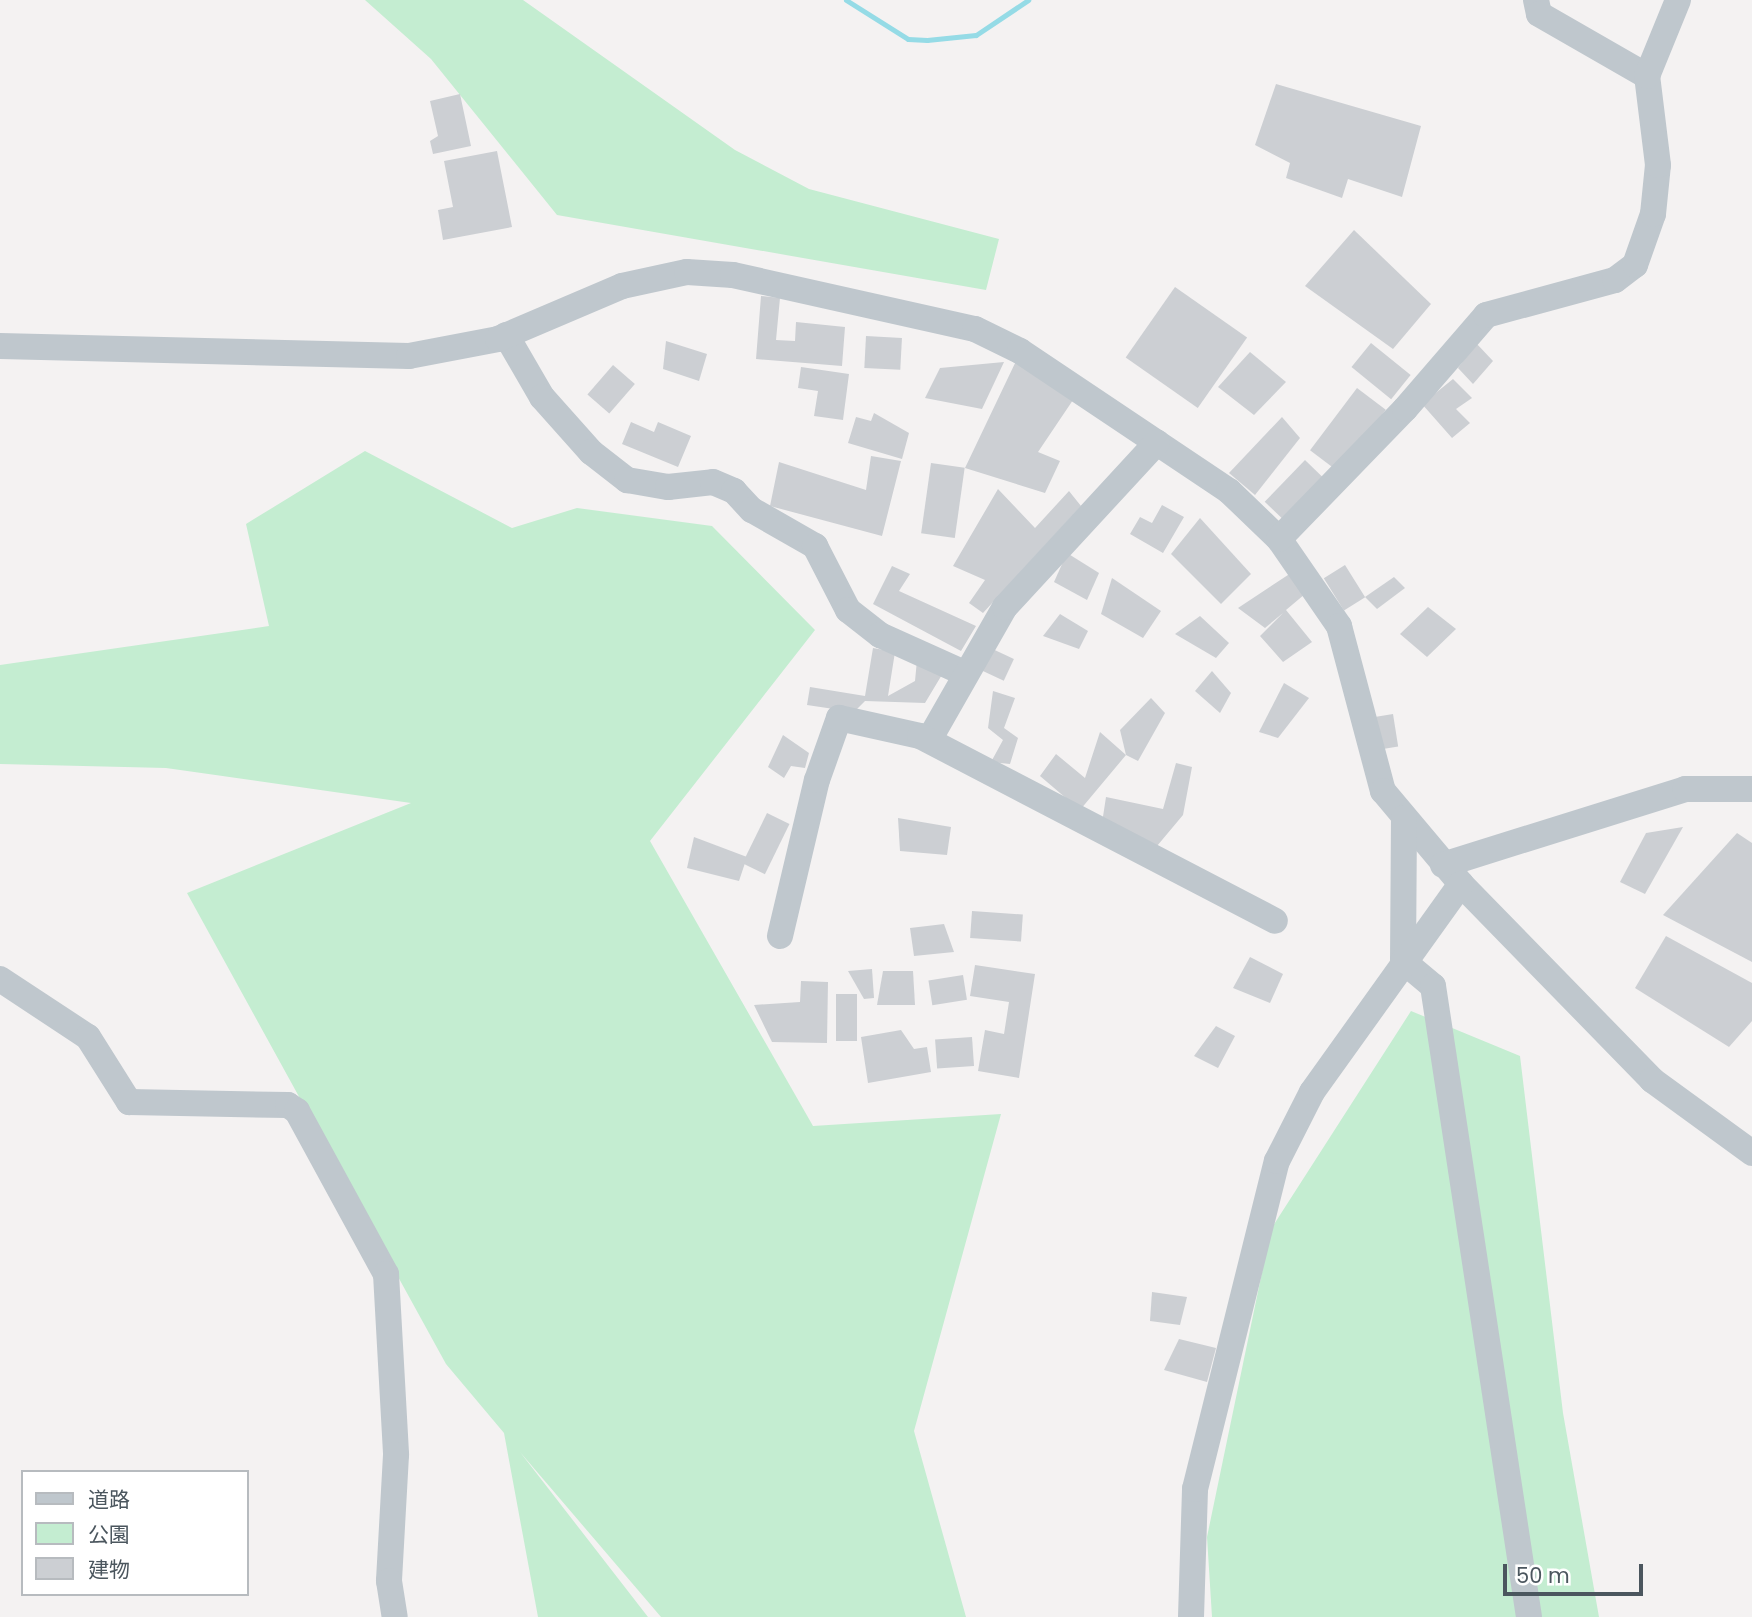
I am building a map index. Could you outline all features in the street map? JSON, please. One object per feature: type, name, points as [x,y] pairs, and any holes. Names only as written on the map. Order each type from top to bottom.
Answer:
[{"type":"street","points":[[1536,0],[1539,14],[1647,75]]},
{"type":"street","points":[[1279,539],[1405,409],[1486,315],[1615,280],[1635,265],[1653,214],[1658,165],[1647,75],[1678,0]]},
{"type":"street","points":[[0,346],[409,355],[506,335],[654,276],[733,275],[975,329],[1020,351],[1229,491],[1279,539],[1339,626],[1372,766],[1404,818],[1461,884],[1652,1080],[1752,1153]]},
{"type":"street","points":[[506,335],[542,397],[591,453],[627,480],[668,487],[713,482],[734,491],[752,510],[816,547],[848,611],[880,635],[964,673]]},
{"type":"street","points":[[929,740],[964,673],[1005,607],[1157,442]]},
{"type":"street","points":[[780,936],[817,780],[839,718],[929,740],[1275,920]]},
{"type":"street","points":[[1443,864],[1685,789],[1752,789]]},
{"type":"street","points":[[1403,961],[1404,818]]},
{"type":"street","points":[[1191,1617],[1195,1489],[1273,1173],[1312,1092],[1403,961],[1461,884]]},
{"type":"street","points":[[1403,961],[1433,986],[1529,1617]]},
{"type":"street","points":[[0,979],[88,1037],[129,1102],[288,1105],[297,1111],[386,1274],[396,1455],[389,1581],[395,1617]]},
{"type":"green space","points":[[365,0],[523,0],[735,150],[809,189],[999,239],[986,290],[557,215],[431,59]]},
{"type":"green space","points":[[365,451],[512,528],[577,508],[712,526],[815,630],[650,841],[813,1126],[1001,1114],[914,1431],[966,1617],[661,1617],[520,1452],[648,1617],[538,1617],[504,1433],[446,1364],[187,893],[411,803],[166,768],[0,764],[0,665],[269,626],[246,524]]},
{"type":"green space","points":[[1411,1011],[1520,1056],[1563,1413],[1599,1617],[1212,1617],[1207,1537],[1271,1229]]},
{"type":"building","points":[[1276,84],[1421,126],[1402,197],[1348,179],[1342,198],[1286,178],[1290,163],[1255,145]]},
{"type":"building","points":[[460,94],[471,146],[433,154],[430,141],[438,136],[430,101]]},
{"type":"building","points":[[497,151],[512,227],[443,240],[438,210],[453,207],[444,161]]},
{"type":"building","points":[[1354,230],[1431,304],[1393,349],[1305,286]]},
{"type":"building","points":[[1175,287],[1247,337],[1198,408],[1126,357]]},
{"type":"building","points":[[761,296],[780,298],[776,340],[795,341],[796,322],[845,327],[842,366],[756,359]]},
{"type":"building","points":[[866,336],[902,338],[900,370],[864,368]]},
{"type":"building","points":[[666,341],[707,354],[699,381],[663,369]]},
{"type":"building","points":[[1371,343],[1411,375],[1391,399],[1351,367]]},
{"type":"building","points":[[1476,343],[1493,361],[1473,384],[1458,368]]},
{"type":"building","points":[[1250,352],[1286,382],[1254,415],[1218,387]]},
{"type":"building","points":[[1017,359],[1073,400],[1038,452],[1060,461],[1045,493],[965,468]]},
{"type":"building","points":[[1004,362],[982,409],[925,398],[940,368]]},
{"type":"building","points":[[613,365],[635,384],[609,413],[587,394]]},
{"type":"building","points":[[801,367],[849,374],[843,420],[814,416],[818,391],[798,388]]},
{"type":"building","points":[[1453,379],[1472,398],[1456,409],[1470,423],[1452,438],[1422,404]]},
{"type":"building","points":[[1357,388],[1386,410],[1339,472],[1310,450]]},
{"type":"building","points":[[874,413],[909,433],[902,459],[848,443],[856,417],[871,421]]},
{"type":"building","points":[[1282,417],[1300,438],[1255,495],[1229,473]]},
{"type":"building","points":[[631,422],[654,432],[658,422],[691,436],[678,467],[622,444]]},
{"type":"building","points":[[871,456],[901,461],[882,536],[770,506],[779,462],[866,490]]},
{"type":"building","points":[[1305,460],[1326,480],[1286,522],[1265,502]]},
{"type":"building","points":[[931,463],[965,468],[955,538],[921,533]]},
{"type":"building","points":[[998,489],[1035,528],[1069,491],[1081,506],[983,613],[969,603],[985,580],[953,566]]},
{"type":"building","points":[[1162,505],[1184,517],[1163,553],[1130,534],[1140,517],[1152,523]]},
{"type":"building","points":[[1200,518],[1251,574],[1221,604],[1171,554]]},
{"type":"building","points":[[1067,553],[1099,573],[1087,600],[1054,582]]},
{"type":"building","points":[[1345,565],[1365,597],[1344,610],[1324,578]]},
{"type":"building","points":[[892,566],[910,574],[899,591],[976,626],[961,651],[873,604]]},
{"type":"building","points":[[1291,573],[1305,594],[1286,610],[1312,642],[1283,662],[1260,636],[1283,613],[1265,628],[1238,608]]},
{"type":"building","points":[[1394,577],[1405,588],[1377,609],[1365,597]]},
{"type":"building","points":[[1112,578],[1161,611],[1143,638],[1101,614]]},
{"type":"building","points":[[1428,607],[1456,629],[1427,657],[1400,634]]},
{"type":"building","points":[[1060,614],[1088,631],[1079,649],[1043,636]]},
{"type":"building","points":[[1200,616],[1229,643],[1216,658],[1175,634]]},
{"type":"building","points":[[984,645],[1014,659],[1004,681],[974,667]]},
{"type":"building","points":[[873,648],[895,652],[888,696],[915,681],[917,660],[943,673],[925,703],[865,701],[854,712],[807,705],[810,687],[865,696]]},
{"type":"building","points":[[1212,671],[1231,693],[1220,713],[1195,691]]},
{"type":"building","points":[[1284,683],[1309,698],[1278,738],[1259,732]]},
{"type":"building","points":[[993,691],[1015,698],[1004,728],[1018,738],[1010,764],[991,762],[1003,740],[988,728]]},
{"type":"building","points":[[1151,698],[1165,713],[1138,761],[1126,755],[1120,730]]},
{"type":"building","points":[[1393,714],[1398,747],[1378,750],[1373,717]]},
{"type":"building","points":[[1100,732],[1126,755],[1080,810],[1040,776],[1056,754],[1085,778]]},
{"type":"building","points":[[783,735],[809,753],[805,768],[791,766],[784,778],[768,767]]},
{"type":"building","points":[[1176,763],[1192,767],[1183,815],[1157,846],[1102,823],[1106,797],[1163,809]]},
{"type":"building","points":[[767,813],[789,824],[765,874],[742,863]]},
{"type":"building","points":[[898,818],[951,827],[947,855],[900,851]]},
{"type":"building","points":[[1683,827],[1645,894],[1620,882],[1646,833]]},
{"type":"building","points":[[1737,833],[1752,843],[1752,962],[1663,915]]},
{"type":"building","points":[[694,837],[747,857],[739,881],[687,868]]},
{"type":"building","points":[[972,911],[1023,915],[1021,941],[970,938]]},
{"type":"building","points":[[944,924],[954,952],[914,956],[910,928]]},
{"type":"building","points":[[1666,936],[1752,983],[1752,1021],[1729,1047],[1635,988]]},
{"type":"building","points":[[1250,957],[1283,974],[1270,1003],[1233,988]]},
{"type":"building","points":[[975,965],[1035,974],[1019,1078],[978,1071],[985,1030],[1004,1034],[1009,1002],[970,996]]},
{"type":"building","points":[[872,969],[874,998],[864,999],[848,971]]},
{"type":"building","points":[[883,971],[913,971],[915,1005],[877,1005]]},
{"type":"building","points":[[963,975],[967,1000],[932,1005],[928,980]]},
{"type":"building","points":[[801,981],[828,982],[827,1043],[772,1042],[754,1005],[800,1002]]},
{"type":"building","points":[[836,994],[857,994],[857,1041],[836,1041]]},
{"type":"building","points":[[1216,1026],[1235,1036],[1218,1068],[1194,1056]]},
{"type":"building","points":[[901,1030],[914,1049],[927,1047],[931,1072],[868,1083],[861,1037]]},
{"type":"building","points":[[972,1037],[974,1066],[937,1069],[935,1040]]},
{"type":"building","points":[[1152,1292],[1187,1297],[1180,1325],[1150,1321]]},
{"type":"building","points":[[1179,1339],[1216,1348],[1207,1382],[1164,1370]]},
{"type":"waterway","points":[[846,0],[908,39],[927,40],[976,35],[1028,0]]}]
